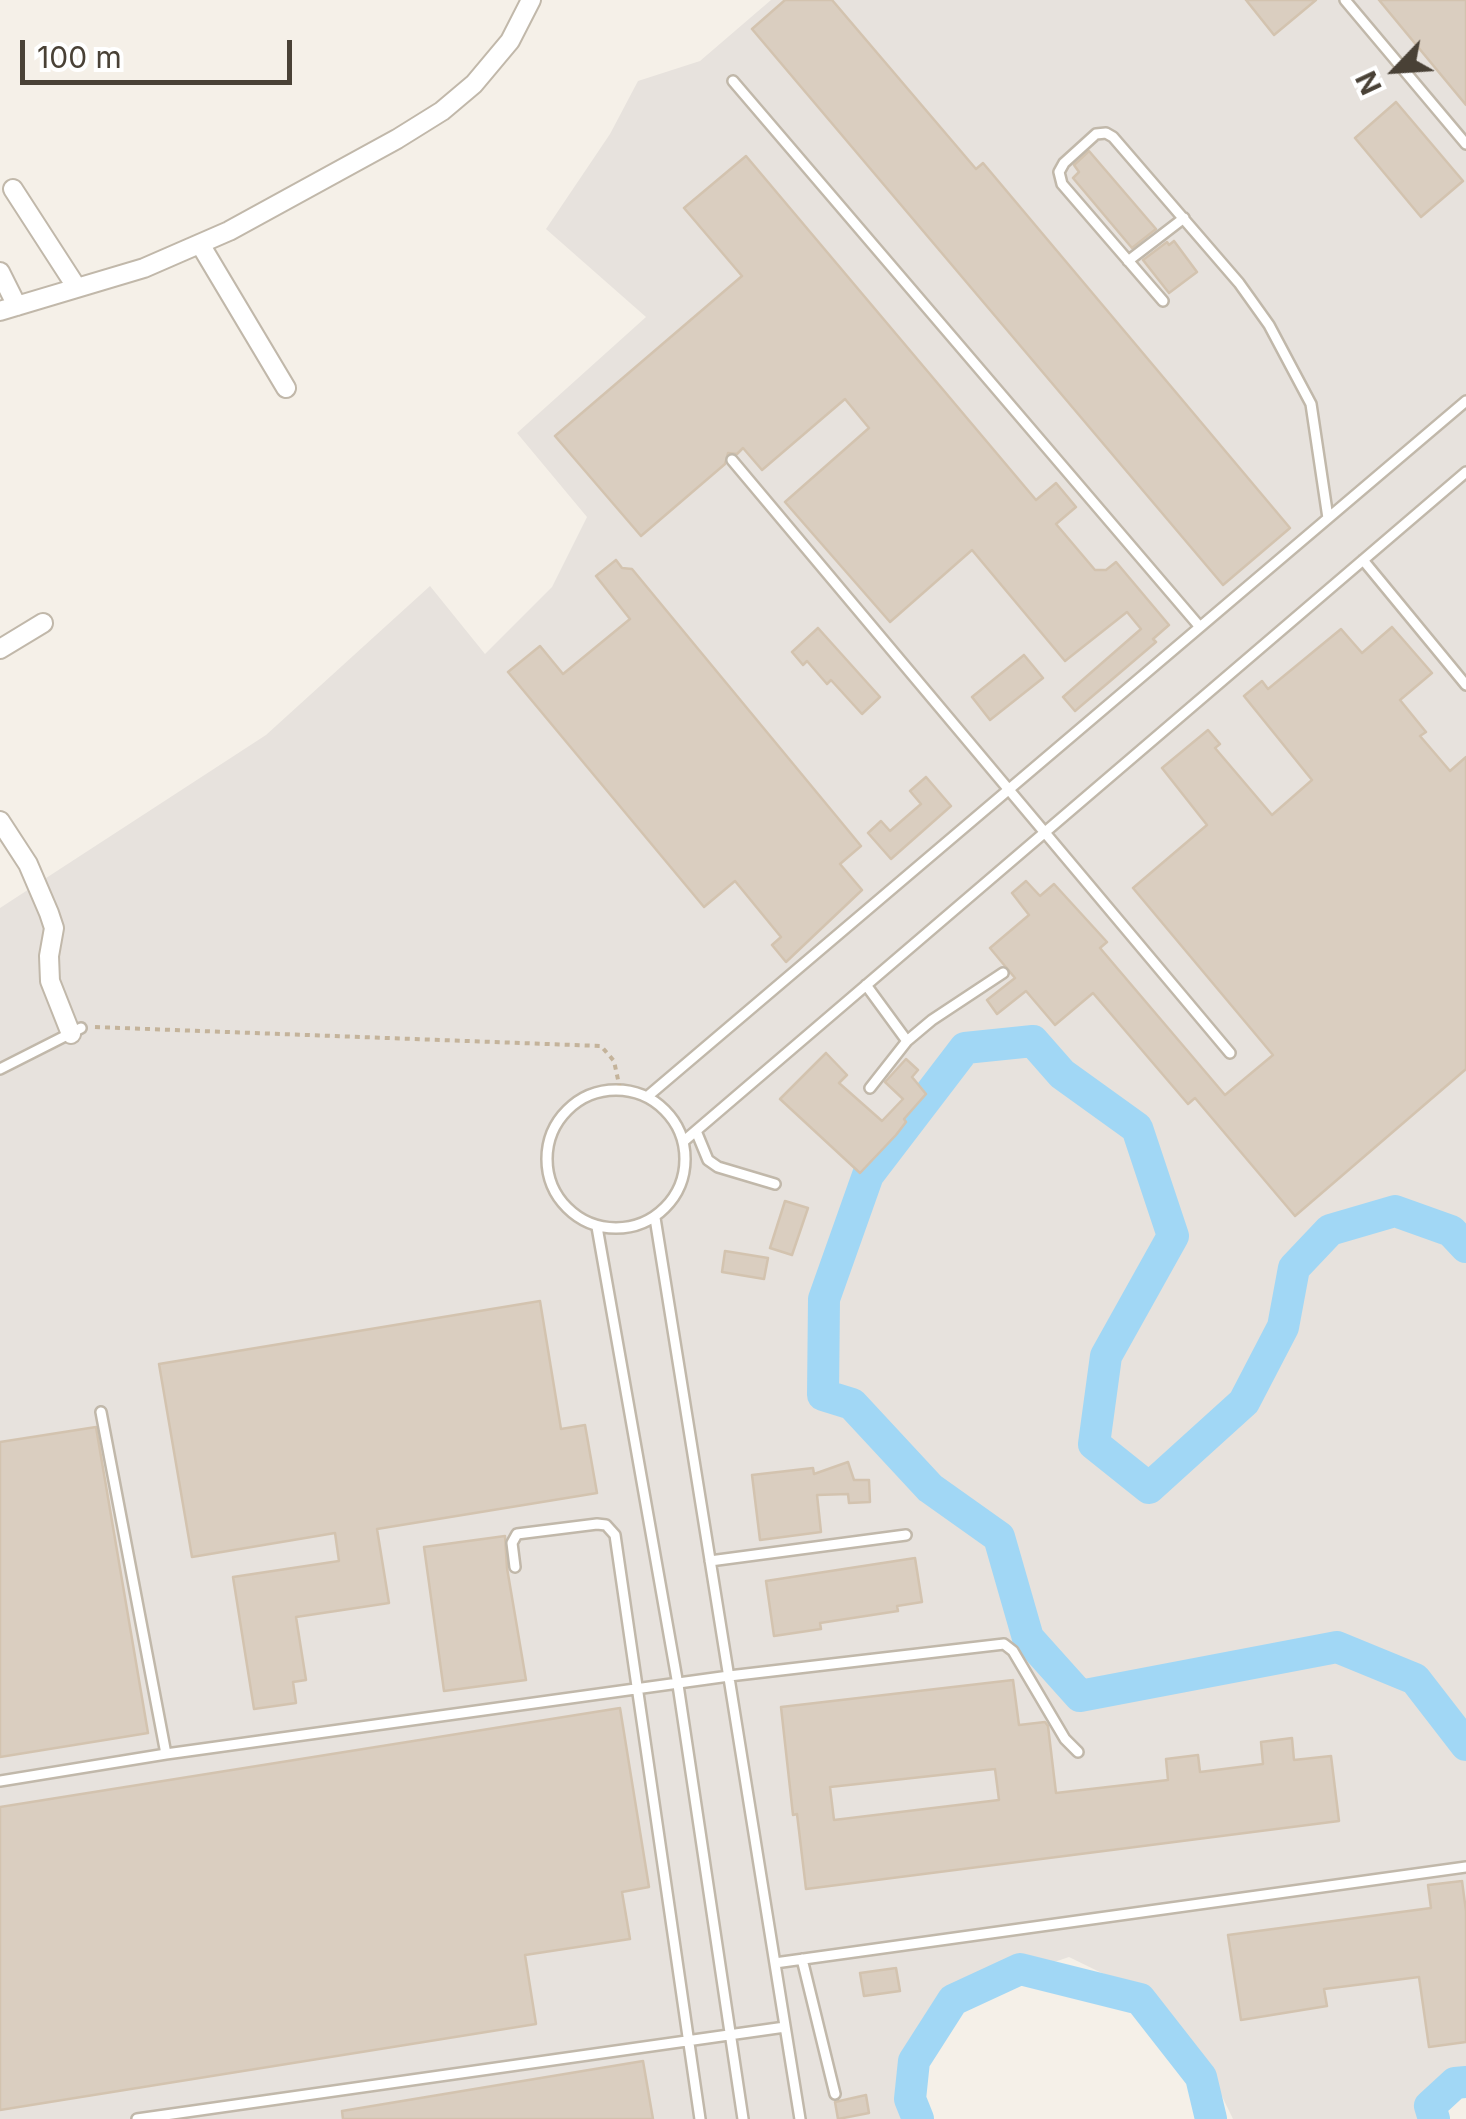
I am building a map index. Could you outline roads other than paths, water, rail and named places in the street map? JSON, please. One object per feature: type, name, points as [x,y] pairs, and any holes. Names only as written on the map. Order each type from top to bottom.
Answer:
[{"type":"street","points":[[0,272],[9,309],[144,268],[200,244],[366,157],[442,110],[474,84],[510,41],[532,0]]},
{"type":"street","points":[[14,190],[77,288]]},
{"type":"street","points":[[200,244],[286,388]]},
{"type":"street","points":[[0,649],[43,622]]},
{"type":"street","points":[[0,821],[28,864],[50,913],[54,928],[48,956],[50,981],[76,1031]]},
{"type":"lane","points":[[1345,0],[1466,144]]},
{"type":"lane","points":[[733,81],[1200,628]]},
{"type":"lane","points":[[1163,301],[1062,184],[1059,172],[1064,162],[1096,134],[1106,132],[1114,137],[1239,283],[1268,324],[1302,382],[1310,404],[1328,518]]},
{"type":"lane","points":[[1128,261],[1184,218]]},
{"type":"lane","points":[[648,1096],[1466,401]]},
{"type":"lane","points":[[732,460],[1230,1053]]},
{"type":"lane","points":[[684,1141],[1466,472]]},
{"type":"lane","points":[[1363,560],[1466,685]]},
{"type":"lane","points":[[870,1088],[907,1041],[1003,972]]},
{"type":"lane","points":[[866,985],[907,1041]]},
{"type":"lane","points":[[0,1069],[76,1031]]},
{"type":"lane","points":[[620,1088],[648,1096],[671,1115],[684,1141],[686,1170],[675,1197],[655,1218],[627,1229],[596,1226],[571,1213],[553,1190],[546,1162],[551,1133],[567,1108],[592,1093],[620,1088]]},
{"type":"lane","points":[[696,1130],[708,1160],[718,1167],[775,1184]]},
{"type":"lane","points":[[655,1218],[800,2119]]},
{"type":"lane","points":[[596,1226],[678,1684],[743,2119]]},
{"type":"lane","points":[[101,1412],[166,1754]]},
{"type":"lane","points":[[514,1567],[512,1543],[517,1534],[598,1524],[612,1530],[700,2119]]},
{"type":"lane","points":[[710,1561],[906,1535]]},
{"type":"lane","points":[[0,1782],[166,1754],[729,1676],[1004,1644],[1013,1650],[1065,1739],[1078,1752]]},
{"type":"lane","points":[[775,1963],[1466,1868]]},
{"type":"lane","points":[[802,1960],[835,2094]]},
{"type":"lane","points":[[137,2119],[785,2027]]},
{"type":"waterway","points":[[1466,1247],[1451,1231],[1395,1211],[1330,1230],[1294,1268],[1283,1327],[1244,1402],[1149,1488],[1094,1444],[1106,1356],[1173,1236],[1137,1128],[1062,1074],[1033,1041],[965,1048],[868,1175],[824,1299],[823,1395],[852,1404],[930,1488],[999,1537],[1028,1638],[1080,1696],[1337,1647],[1415,1679],[1466,1745]]},
{"type":"waterway","points":[[918,2119],[910,2099],[914,2061],[953,2000],[1020,1969],[1140,1999],[1201,2077],[1211,2119]]},
{"type":"waterway","points":[[1434,2119],[1430,2106],[1455,2083],[1466,2082]]}]
